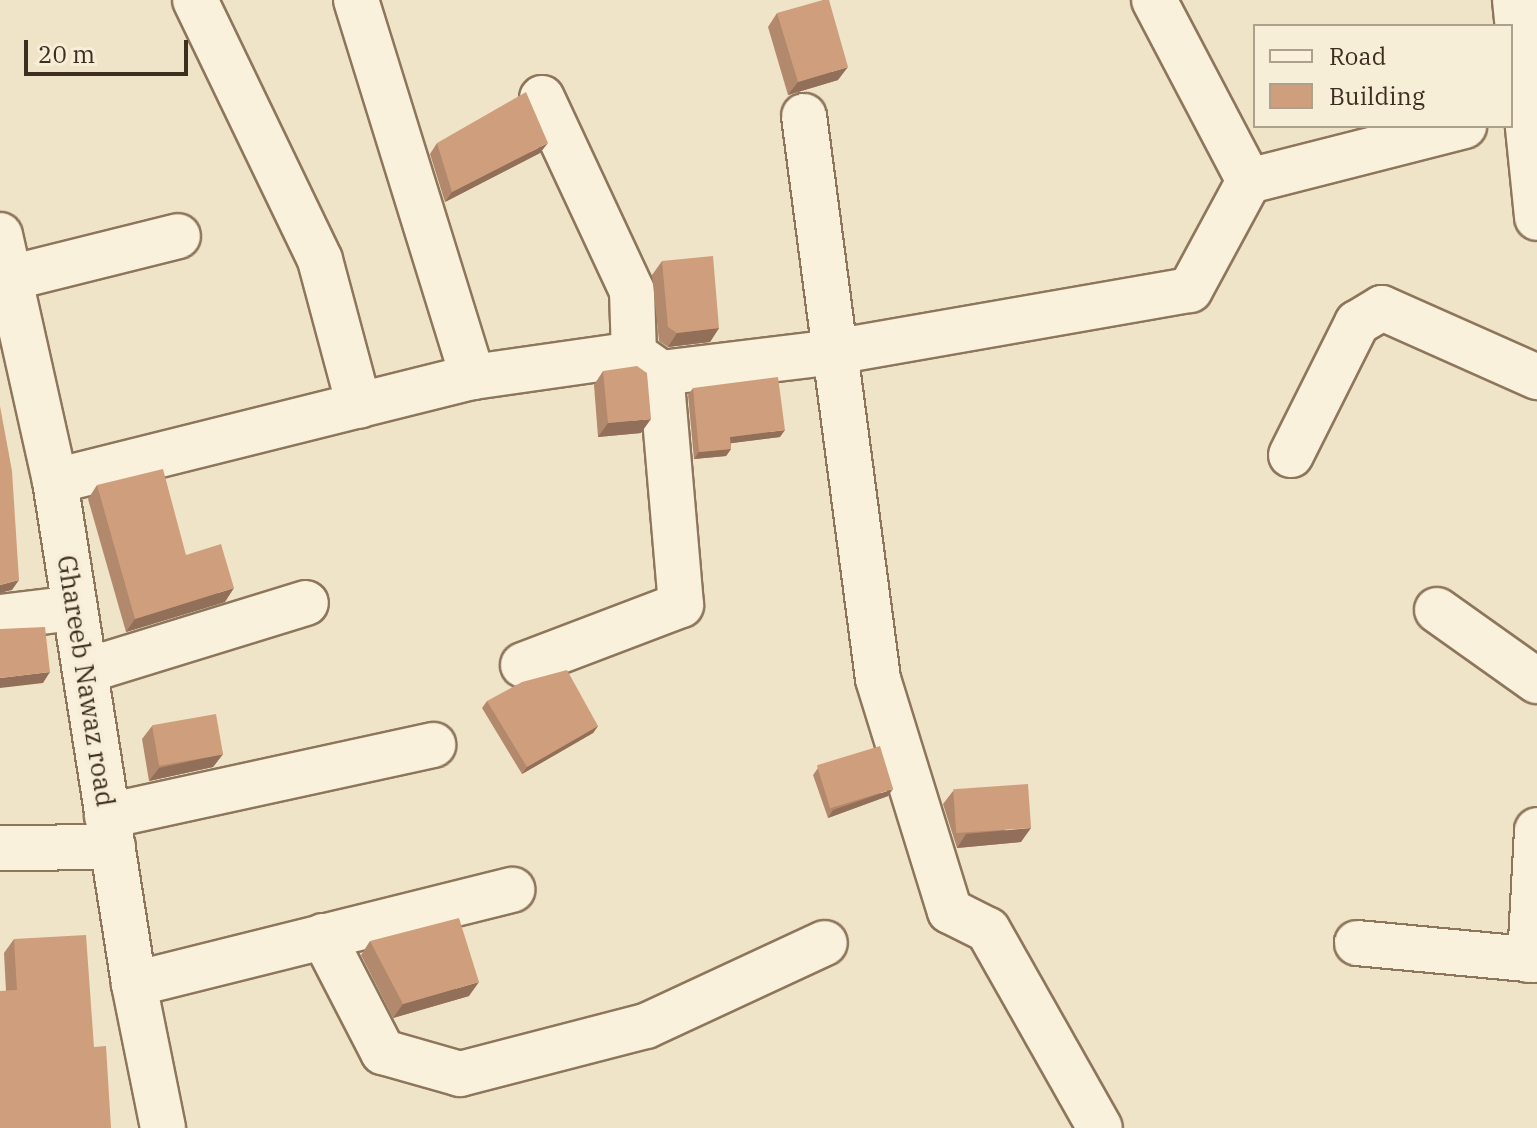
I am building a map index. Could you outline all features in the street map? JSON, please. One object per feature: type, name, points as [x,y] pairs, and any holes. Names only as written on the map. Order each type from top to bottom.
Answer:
[{"type":"street","points":[[195,0],[320,260],[359,406]]},
{"type":"street","points":[[356,0],[473,377]]},
{"type":"street","points":[[1515,0],[1518,112],[1537,218]]},
{"type":"street","points":[[1167,2],[1249,181]]},
{"type":"street","points":[[523,665],[681,605],[647,364],[632,291],[542,98]]},
{"type":"street","points":[[804,116],[878,679],[950,911],[988,930],[1100,1128]]},
{"type":"street","points":[[55,481],[473,377],[834,352],[1190,290],[1249,181],[1456,128]]},
{"type":"street","name":"Ghareeb Nawaz road","points":[[0,235],[10,278],[17,385],[55,481],[134,984],[163,1128]]},
{"type":"street","points":[[10,278],[178,236]]},
{"type":"street","points":[[1291,455],[1357,323],[1382,308],[1537,377]]},
{"type":"street","points":[[85,671],[306,603]]},
{"type":"street","points":[[0,617],[74,608]]},
{"type":"street","points":[[1437,610],[1537,681]]},
{"type":"street","points":[[0,848],[110,831],[433,745]]},
{"type":"street","points":[[1357,943],[1533,960],[1537,830]]},
{"type":"street","points":[[134,984],[512,890]]},
{"type":"street","points":[[323,936],[383,1052],[460,1074],[646,1026],[825,943]]},
{"type":"building","points":[[829,0],[848,67],[798,82],[777,13]]},
{"type":"building","points":[[526,92],[548,143],[452,192],[437,143]]},
{"type":"building","points":[[713,256],[719,328],[677,333],[668,327],[662,261]]},
{"type":"building","points":[[637,366],[647,373],[651,419],[608,423],[603,371]]},
{"type":"building","points":[[778,377],[785,430],[730,437],[731,449],[699,452],[693,388]]},
{"type":"building","points":[[0,406],[12,471],[19,580],[0,585]]},
{"type":"building","points":[[163,469],[186,555],[221,544],[234,588],[135,619],[97,485]]},
{"type":"building","points":[[45,627],[50,672],[0,678],[0,629]]},
{"type":"building","points":[[567,670],[598,726],[527,767],[487,701],[522,682]]},
{"type":"building","points":[[216,714],[223,754],[159,766],[152,725]]},
{"type":"building","points":[[880,746],[893,789],[830,808],[817,765]]},
{"type":"building","points":[[1028,784],[1031,828],[956,833],[953,789]]},
{"type":"building","points":[[459,918],[479,982],[403,1004],[370,941]]},
{"type":"building","points":[[86,935],[94,1047],[106,1046],[111,1128],[0,1128],[0,991],[17,990],[14,939]]}]
